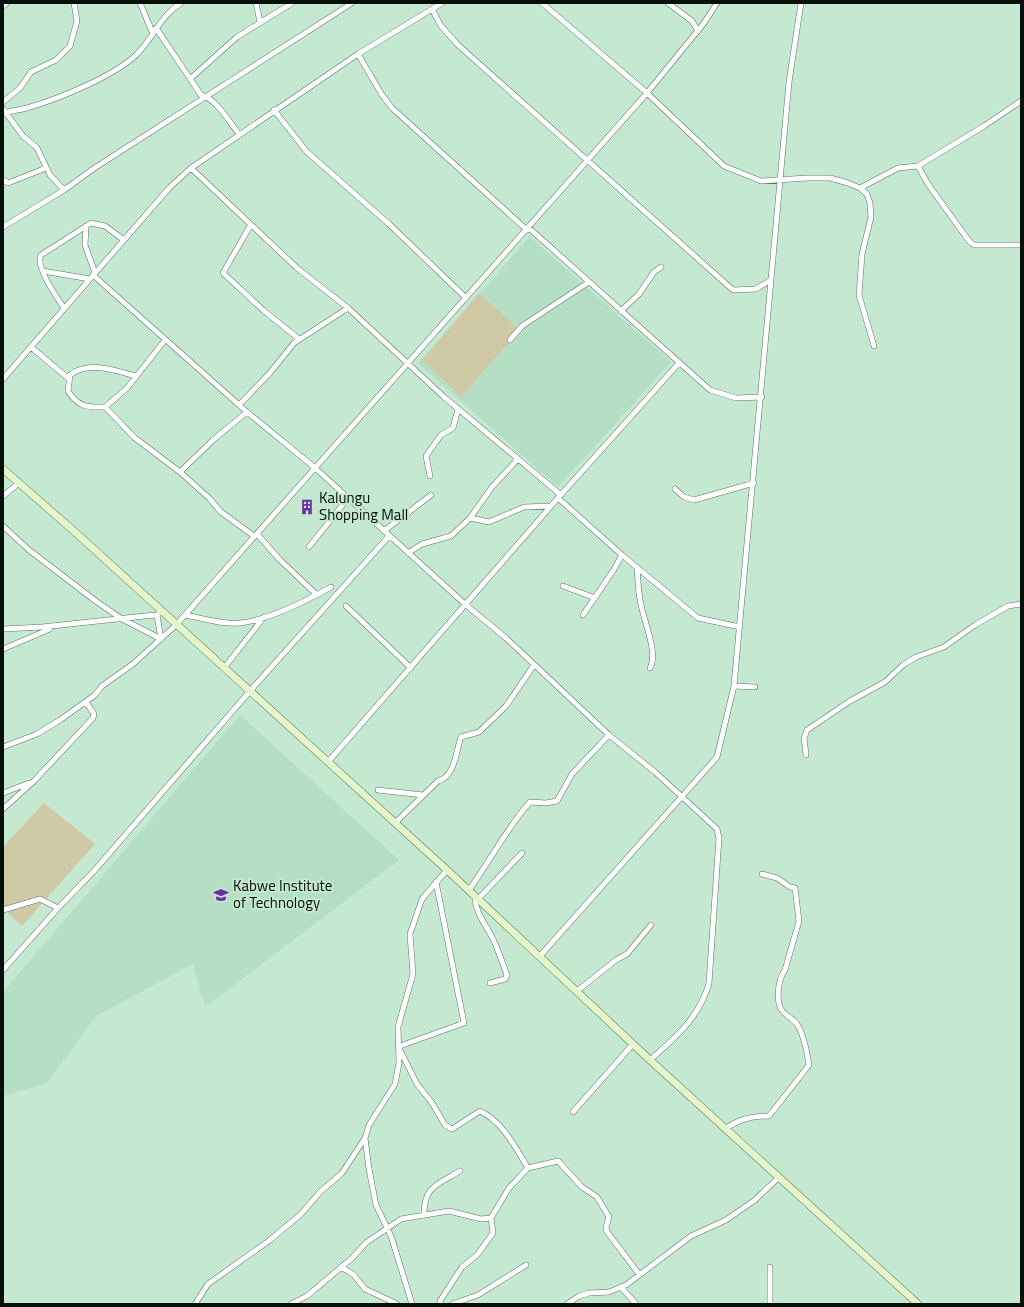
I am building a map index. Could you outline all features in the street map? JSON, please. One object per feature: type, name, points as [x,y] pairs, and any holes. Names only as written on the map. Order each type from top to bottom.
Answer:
[{"type":"street","points":[[3,6],[7,3]]},
{"type":"street","points":[[3,102],[20,88],[31,72],[56,60],[70,46],[77,21],[74,3]]},
{"type":"street","points":[[140,3],[153,34]]},
{"type":"street","points":[[64,190],[50,175],[37,148],[23,136],[4,112],[37,104],[105,75],[136,55],[169,12],[181,3]]},
{"type":"street","points":[[256,3],[260,22]]},
{"type":"street","points":[[190,79],[227,45],[260,22],[292,3]]},
{"type":"street","points":[[3,227],[64,190],[96,167],[344,5],[352,3]]},
{"type":"street","points":[[3,379],[170,187],[191,168],[358,54],[442,3]]},
{"type":"street","points":[[542,3],[647,94],[724,166],[761,181],[830,178],[860,188],[867,194],[870,203],[871,216],[862,254],[859,295],[874,346]]},
{"type":"street","points":[[668,3],[692,21],[698,31]]},
{"type":"street","points":[[3,747],[42,732],[86,702],[95,695],[102,686],[133,664],[176,625],[647,94],[698,31],[717,3]]},
{"type":"street","points":[[540,956],[717,757],[734,686],[762,398],[789,82],[801,3]]},
{"type":"street","points":[[432,9],[441,26],[458,46],[587,162],[598,168],[733,290],[756,289],[771,280]]},
{"type":"street","points":[[156,28],[201,95],[206,96],[220,110],[239,134]]},
{"type":"street","points":[[358,54],[382,95],[392,108],[710,390],[736,398],[762,398]]},
{"type":"street","points":[[860,188],[898,168],[918,166],[984,126],[1021,101]]},
{"type":"street","points":[[274,110],[307,152],[389,224],[466,298]]},
{"type":"street","points":[[918,166],[928,184],[969,241],[974,245],[1021,245]]},
{"type":"street","points":[[3,180],[8,183],[46,168]]},
{"type":"street","points":[[191,168],[250,226],[296,268],[348,308],[458,409],[560,496],[637,568],[698,618],[740,627]]},
{"type":"street","points":[[64,308],[55,296],[43,271],[39,260],[41,255],[91,223],[99,224],[124,240]]},
{"type":"street","points":[[86,226],[85,245],[93,276],[247,412],[348,498],[534,665],[609,735],[655,772],[716,829],[719,838],[709,983],[702,1005],[683,1030],[650,1060]]},
{"type":"street","points":[[250,226],[222,273],[263,310],[299,339]]},
{"type":"street","points":[[621,311],[639,294],[654,272],[660,267]]},
{"type":"street","points":[[43,271],[93,276]]},
{"type":"street","points":[[510,340],[522,326],[589,282]]},
{"type":"street","points":[[239,405],[299,339],[348,308]]},
{"type":"street","points":[[136,376],[93,368],[74,372],[69,379],[68,391],[76,401],[86,407],[106,407],[120,395],[136,376],[165,340]]},
{"type":"street","points":[[31,347],[69,379]]},
{"type":"street","points":[[328,762],[551,506],[679,363]]},
{"type":"street","points":[[106,407],[135,438],[180,472],[209,498],[220,512],[255,535],[317,595]]},
{"type":"street","points":[[430,476],[426,456],[441,435],[453,428],[458,409]]},
{"type":"street","points":[[180,472],[213,440],[247,412]]},
{"type":"street","points":[[408,552],[422,544],[451,536],[470,518],[492,487],[518,459]]},
{"type":"street","points":[[3,469],[159,613],[176,625],[250,691],[469,890],[650,1060],[918,1304]]},
{"type":"street","points":[[3,496],[19,483]]},
{"type":"street","points":[[675,489],[684,497],[694,500],[754,483]]},
{"type":"street","points":[[384,530],[431,495]]},
{"type":"street","points":[[309,548],[348,498]]},
{"type":"street","points":[[470,518],[488,522],[524,506],[551,506]]},
{"type":"street","points":[[3,526],[54,569],[122,619],[161,639]]},
{"type":"street","points":[[3,970],[58,908],[94,871],[250,691],[389,536]]},
{"type":"street","points":[[583,615],[622,555]]},
{"type":"street","points":[[637,568],[640,600],[646,629],[651,642],[653,658],[650,668]]},
{"type":"street","points":[[185,615],[240,623],[264,617],[317,595],[331,586]]},
{"type":"street","points":[[563,586],[595,598]]},
{"type":"street","points":[[806,755],[804,738],[807,730],[850,701],[881,684],[903,665],[916,657],[944,646],[975,625],[1008,606],[1021,604]]},
{"type":"street","points":[[346,606],[411,668]]},
{"type":"street","points":[[3,629],[57,626],[122,619],[159,613]]},
{"type":"street","points":[[159,613],[161,639]]},
{"type":"street","points":[[224,668],[264,617]]},
{"type":"street","points":[[3,649],[57,626]]},
{"type":"street","points":[[394,822],[438,781],[445,779],[450,773],[461,736],[479,732],[506,706],[534,665]]},
{"type":"street","points":[[734,686],[755,687]]},
{"type":"street","points":[[3,809],[34,781],[93,718],[94,714],[86,702]]},
{"type":"street","points":[[469,890],[489,863],[514,820],[530,802],[546,804],[557,801],[572,774],[609,735]]},
{"type":"street","points":[[3,793],[34,781]]},
{"type":"street","points":[[378,790],[423,795]]},
{"type":"street","points":[[490,983],[505,979],[507,975],[491,936],[475,904],[477,898],[522,853]]},
{"type":"street","points":[[195,1304],[208,1284],[270,1240],[301,1214],[320,1192],[342,1173],[365,1138],[370,1125],[394,1084],[400,1047],[398,1027],[413,974],[410,934],[419,904],[446,870]]},
{"type":"street","points":[[725,1129],[739,1120],[756,1116],[769,1116],[808,1065],[806,1051],[797,1024],[781,1010],[778,994],[781,976],[799,921],[795,888],[790,887],[778,878],[762,874]]},
{"type":"street","points":[[400,1047],[464,1023],[436,882]]},
{"type":"street","points":[[3,910],[40,899],[58,908]]},
{"type":"street","points":[[578,991],[616,960],[627,954],[651,925]]},
{"type":"street","points":[[573,1112],[633,1044]]},
{"type":"street","points":[[400,1047],[417,1084],[445,1125],[452,1129],[480,1111],[488,1115],[507,1134],[528,1168]]},
{"type":"street","points":[[365,1138],[376,1205],[388,1228],[412,1304]]},
{"type":"street","points":[[441,1304],[440,1301],[459,1272],[468,1261],[477,1255],[493,1233],[491,1218],[509,1188],[528,1168],[558,1161],[582,1187],[597,1197],[609,1217],[606,1227],[607,1232],[639,1274]]},
{"type":"street","points":[[424,1215],[424,1202],[426,1194],[460,1172]]},
{"type":"street","points":[[567,1304],[579,1296],[589,1293],[609,1292],[621,1287],[691,1236],[726,1220],[756,1200],[779,1177]]},
{"type":"street","points":[[291,1304],[307,1296],[367,1242],[401,1219],[449,1210],[481,1219],[491,1218]]},
{"type":"street","points":[[452,1304],[478,1294],[526,1265]]},
{"type":"street","points":[[341,1267],[354,1276],[365,1289],[397,1304]]},
{"type":"street","points":[[770,1267],[770,1304]]},
{"type":"street","points":[[621,1287],[636,1304]]},
{"type":"shaded area","points":[[530,237],[671,362],[558,487],[418,363]]},
{"type":"shaded area","points":[[479,293],[520,330],[461,397],[423,360]]},
{"type":"shaded area","name":"Kabwe Institute of Technology","points":[[240,715],[399,860],[205,1007],[193,964],[96,1016],[47,1083],[3,1096],[3,992]]},
{"type":"shaded area","points":[[44,803],[95,844],[22,926],[3,908],[3,847]]},
{"type":"place","name":"Kalungu Shopping Mall","points":[[307,507]]},
{"type":"place","name":"Kabwe Institute of Technology","points":[[221,895]]}]
